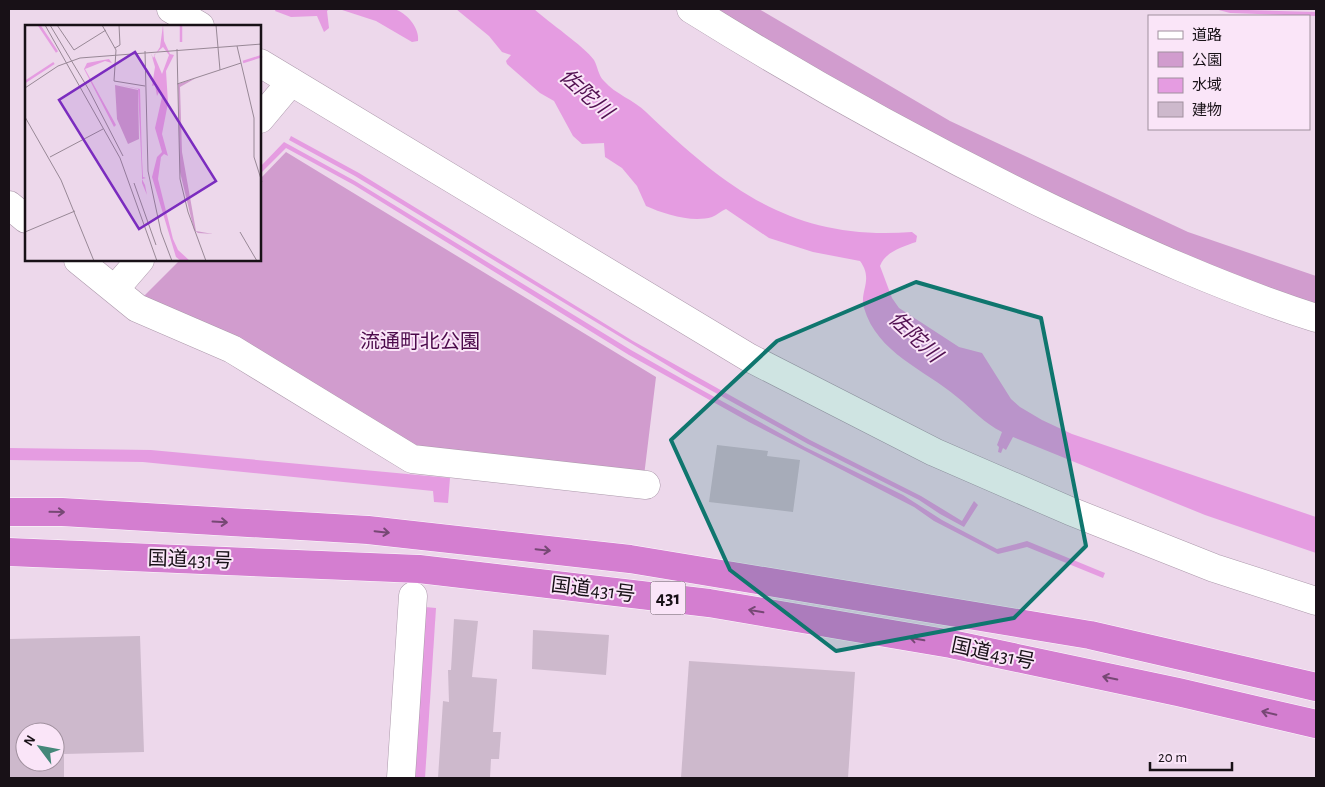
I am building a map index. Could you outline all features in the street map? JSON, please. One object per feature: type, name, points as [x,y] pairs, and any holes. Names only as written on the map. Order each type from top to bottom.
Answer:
[{"type":"highway","name":"国道431号","points":[[9,512],[62,512],[368,530],[630,559],[1090,635],[1316,687]]},
{"type":"highway","name":"国道431号","points":[[9,552],[419,570],[708,603],[951,644],[1178,692],[1316,724]]},
{"type":"street","points":[[171,9],[198,25]]},
{"type":"street","points":[[691,9],[805,79],[966,166],[1140,250],[1279,306],[1316,318]]},
{"type":"street","points":[[261,64],[748,357],[934,452],[1079,514],[1214,568],[1316,601]]},
{"type":"street","points":[[261,118],[291,82]]},
{"type":"street","points":[[9,205],[25,218]]},
{"type":"street","points":[[79,261],[137,308],[232,349],[412,459],[646,485]]},
{"type":"street","points":[[115,289],[139,261]]},
{"type":"street","points":[[401,778],[413,596]]},
{"type":"highlighted area","points":[[916,282],[1041,318],[1086,546],[1014,618],[836,651],[730,570],[671,440],[777,341]]},
{"type":"green space","points":[[702,9],[759,9],[950,121],[1188,232],[1316,276],[1316,311],[1092,222]]},
{"type":"green space","name":"流通町北公園","points":[[286,152],[656,377],[644,476],[410,446],[144,296],[179,261],[261,261],[261,178]]},
{"type":"water","points":[[381,7],[399,11],[411,21],[417,31],[418,41],[412,42],[376,21],[339,9]]},
{"type":"water","points":[[276,9],[329,9],[327,11],[329,28],[324,32],[317,16],[291,17],[275,11]]},
{"type":"water","name":"佐陀川","points":[[456,9],[534,9],[589,54],[594,60],[600,76],[608,86],[641,108],[705,165],[735,187],[765,205],[797,219],[832,228],[870,233],[912,232],[917,236],[916,242],[890,254],[882,261],[880,266],[892,298],[899,308],[959,347],[982,353],[1011,399],[1020,407],[1072,434],[1316,517],[1316,553],[1205,515],[1013,437],[1006,450],[1003,448],[1001,453],[998,452],[999,447],[997,445],[1002,432],[984,420],[944,387],[903,359],[891,349],[870,324],[863,302],[866,274],[860,261],[813,252],[769,238],[726,209],[712,217],[696,219],[670,215],[646,206],[637,186],[622,168],[605,157],[604,143],[582,144],[573,136],[554,101],[540,93],[507,64],[506,61],[511,55],[502,52],[489,36]]},
{"type":"water","points":[[1215,9],[1316,12],[1316,16],[1310,15],[1230,13]]},
{"type":"water","points":[[291,136],[359,173],[633,341],[810,440],[921,496],[962,521],[974,501],[978,505],[964,527],[919,500],[808,444],[685,376],[355,176],[289,140]]},
{"type":"water","points":[[284,142],[355,181],[631,350],[805,447],[903,495],[942,520],[997,549],[1027,541],[1105,573],[1103,578],[1027,547],[998,554],[934,521],[914,507],[749,422],[629,355],[354,185],[286,148],[261,173],[261,166]]},
{"type":"water","points":[[9,448],[151,450],[450,478],[448,503],[434,502],[433,491],[143,462],[9,460]]},
{"type":"water","points":[[425,607],[436,608],[425,778],[413,778]]},
{"type":"building","points":[[717,445],[768,451],[767,456],[800,460],[793,512],[709,502]]},
{"type":"building","points":[[454,619],[478,621],[472,677],[497,679],[493,732],[501,732],[499,759],[491,759],[490,778],[438,778],[443,701],[449,702],[448,670],[451,670]]},
{"type":"building","points":[[533,630],[609,635],[606,675],[532,669]]},
{"type":"building","points":[[140,636],[144,752],[65,754],[65,722],[15,722],[15,772],[64,772],[64,778],[9,778],[9,639]]},
{"type":"building","points":[[689,661],[855,672],[848,778],[681,778]]}]
